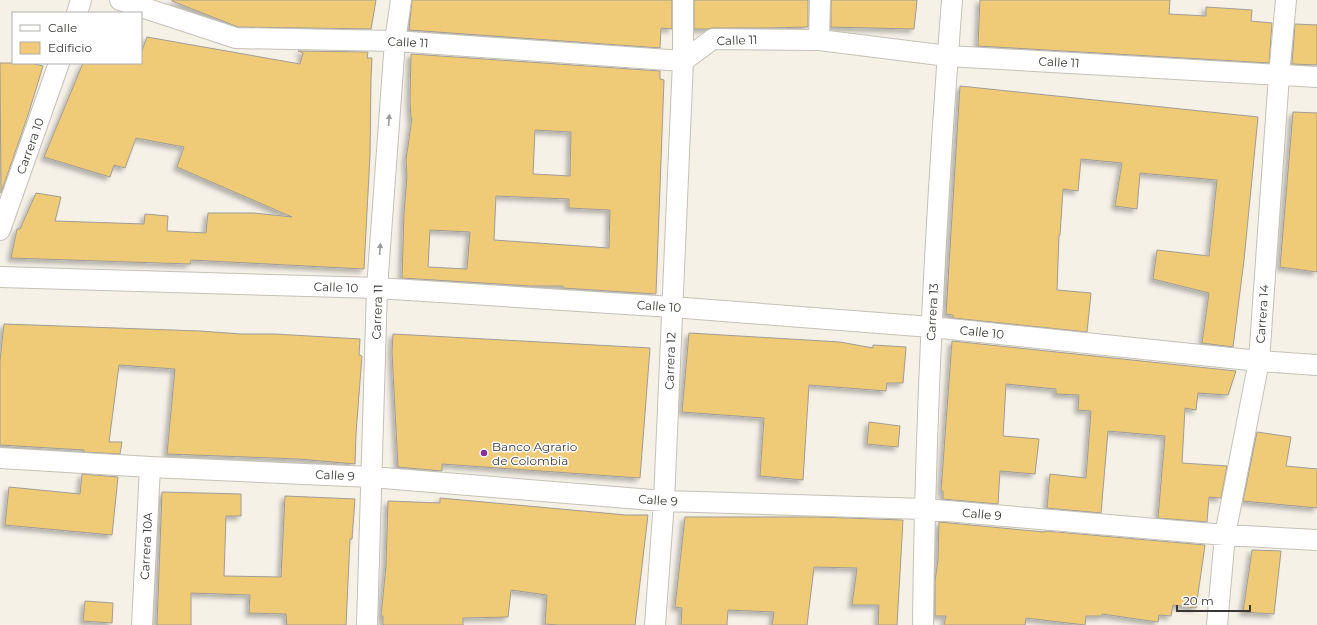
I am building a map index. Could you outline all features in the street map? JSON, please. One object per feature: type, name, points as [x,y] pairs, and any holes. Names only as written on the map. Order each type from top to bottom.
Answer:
[{"type":"street","points":[[77,12],[81,0]]},
{"type":"street","name":"Calle 11","points":[[120,0],[236,38],[395,41],[683,61],[713,39],[819,40],[948,56],[1317,77]]},
{"type":"street","name":"Carrera 11","points":[[366,625],[378,288],[395,41],[401,0]]},
{"type":"street","name":"Carrera 12","points":[[655,625],[664,501],[683,61],[684,0]]},
{"type":"street","points":[[819,40],[820,0]]},
{"type":"street","name":"Carrera 13","points":[[923,625],[924,510],[931,327],[952,0]]},
{"type":"street","name":"Carrera 14","points":[[1217,625],[1225,535],[1259,361],[1279,75],[1286,0]]},
{"type":"street","name":"Carrera 10","points":[[0,230],[59,64]]},
{"type":"street","name":"Calle 10","points":[[0,277],[378,288],[672,307],[931,327],[1259,361],[1317,365]]},
{"type":"street","name":"Calle 9","points":[[0,458],[150,467],[371,477],[664,501],[924,510],[1225,535],[1317,540]]},
{"type":"street","name":"Carrera 10A","points":[[142,625],[150,467]]},
{"type":"building","points":[[172,0],[376,0],[371,29],[238,27]]},
{"type":"building","points":[[412,0],[672,0],[672,29],[661,28],[660,48],[409,30]]},
{"type":"building","points":[[694,0],[808,0],[808,27],[694,29]]},
{"type":"building","points":[[831,0],[917,0],[914,29],[831,27]]},
{"type":"building","points":[[980,0],[1170,0],[1169,14],[1206,16],[1206,7],[1252,10],[1251,21],[1272,23],[1269,63],[978,46]]},
{"type":"building","points":[[1295,24],[1317,25],[1317,65],[1292,64]]},
{"type":"building","points":[[147,37],[300,64],[303,53],[298,51],[368,52],[367,58],[372,58],[370,155],[364,269],[191,260],[190,264],[11,258],[17,229],[20,229],[36,193],[61,197],[55,221],[144,224],[145,214],[168,216],[167,231],[206,233],[208,213],[254,213],[292,217],[177,167],[184,147],[136,138],[125,168],[114,165],[110,177],[44,157],[83,64],[142,64],[142,50]]},
{"type":"building","points":[[411,54],[660,71],[660,79],[664,80],[656,294],[563,288],[563,286],[531,286],[402,278],[407,176],[406,160],[412,118],[410,100]],"holes":[[[535,130],[571,132],[570,176],[533,174]],[[496,196],[569,199],[569,208],[610,210],[609,248],[494,240]],[[430,230],[470,232],[467,269],[428,267]]]},
{"type":"building","points":[[0,63],[35,64],[43,66],[28,115],[1,193]]},
{"type":"building","points":[[960,86],[1258,117],[1244,260],[1233,347],[1202,343],[1209,293],[1153,279],[1157,250],[1209,256],[1217,180],[1140,173],[1137,209],[1115,206],[1122,163],[1081,159],[1078,191],[1063,189],[1059,235],[1057,290],[1091,293],[1087,332],[953,318],[953,315],[946,314]]},
{"type":"building","points":[[1293,112],[1317,113],[1317,272],[1280,267]]},
{"type":"building","points":[[4,324],[200,331],[241,334],[275,334],[360,339],[359,355],[362,356],[355,464],[299,459],[167,454],[175,369],[119,365],[109,442],[122,442],[120,454],[84,452],[84,450],[0,445],[0,361]]},
{"type":"building","points":[[689,333],[840,342],[873,348],[873,345],[906,347],[903,383],[887,383],[886,391],[809,385],[803,480],[760,476],[764,418],[682,412]]},
{"type":"building","points":[[393,334],[650,348],[640,478],[442,464],[442,471],[398,467],[392,352]]},
{"type":"building","points":[[952,341],[1236,371],[1228,395],[1198,393],[1196,410],[1185,408],[1182,463],[1227,466],[1221,498],[1209,497],[1207,522],[1158,518],[1165,436],[1108,431],[1101,513],[1047,508],[1050,474],[1086,478],[1091,411],[1078,410],[1079,395],[1056,394],[1056,389],[1006,384],[1003,436],[1039,439],[1035,474],[1000,471],[998,504],[943,499],[943,491],[941,491]]},
{"type":"building","points":[[869,422],[900,426],[898,447],[867,444]]},
{"type":"building","points":[[1257,432],[1291,437],[1286,466],[1317,469],[1317,508],[1243,501]]},
{"type":"building","points":[[82,474],[118,477],[112,535],[5,525],[9,487],[80,494]]},
{"type":"building","points":[[162,492],[241,494],[241,516],[226,516],[224,576],[281,577],[285,496],[355,499],[352,539],[350,539],[346,625],[287,625],[286,614],[249,613],[250,595],[191,593],[191,625],[157,625]]},
{"type":"building","points":[[440,498],[626,515],[648,515],[635,625],[545,624],[547,595],[511,590],[508,617],[463,618],[463,625],[383,625],[383,616],[381,616],[386,566],[388,501],[440,503]]},
{"type":"building","points":[[685,517],[818,517],[903,520],[897,625],[878,625],[879,605],[852,605],[857,568],[814,567],[807,625],[772,625],[774,612],[728,610],[727,625],[681,625],[682,608],[675,607]]},
{"type":"building","points":[[939,522],[1205,545],[1196,608],[1173,605],[1171,616],[1159,615],[1158,622],[1102,614],[1102,616],[1086,616],[1085,625],[1026,618],[1025,625],[944,625],[946,616],[935,616],[935,581],[938,560]]},
{"type":"building","points":[[1252,550],[1281,551],[1274,614],[1243,612]]},
{"type":"building","points":[[85,601],[113,603],[112,623],[83,621]]},
{"type":"place","name":"Banco Agrario de Colombia","points":[[484,453]]}]
